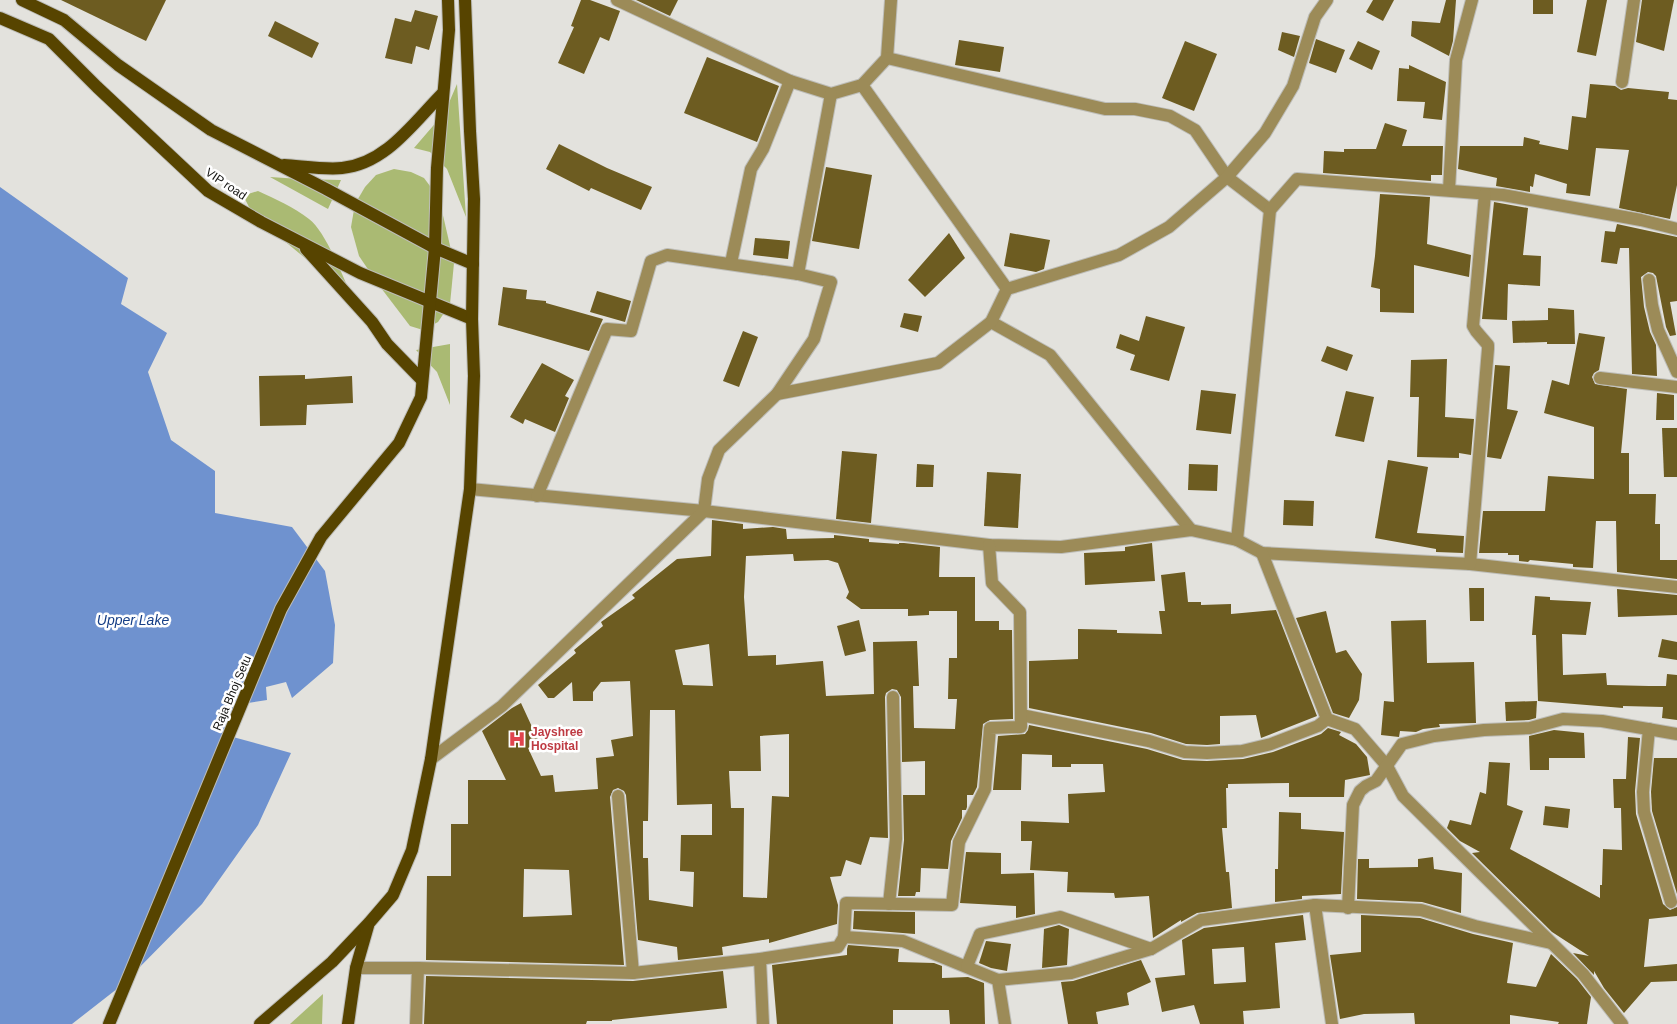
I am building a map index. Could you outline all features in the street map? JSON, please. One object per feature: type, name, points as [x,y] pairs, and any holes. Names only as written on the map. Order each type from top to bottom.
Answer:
[{"type":"main road","points":[[22,0],[64,20],[118,65],[211,130],[279,164],[435,248],[473,264]]},
{"type":"main road","points":[[422,380],[435,248],[437,168],[449,30],[448,0]]},
{"type":"main road","points":[[260,1024],[332,962],[393,895],[412,850],[431,759],[470,489],[474,376],[472,319],[474,199],[465,0]]},
{"type":"main road","name":"VIP road","points":[[0,18],[49,39],[97,87],[208,191],[260,222],[360,273],[472,319]]},
{"type":"main road","points":[[279,164],[342,168],[374,160],[395,143],[443,92]]},
{"type":"main road","points":[[301,243],[372,322],[387,344],[422,380]]},
{"type":"main road","name":"Raja Bhoj Setu","points":[[109,1024],[281,609],[321,537],[399,443],[421,397],[422,380]]},
{"type":"main road","points":[[348,1024],[356,968],[369,923]]},
{"type":"street","points":[[617,0],[790,81],[831,94],[862,85],[887,58],[891,0]]},
{"type":"street","points":[[777,394],[938,363],[991,322],[1007,289],[1119,255],[1168,227],[1227,177],[1265,134],[1293,86],[1315,17],[1326,0]]},
{"type":"street","points":[[1449,190],[1456,60],[1472,0]]},
{"type":"street","points":[[1622,82],[1634,0]]},
{"type":"street","points":[[887,58],[1105,109],[1135,108],[1170,116],[1195,130],[1227,177],[1270,210]]},
{"type":"street","points":[[731,263],[751,169],[763,149],[790,81]]},
{"type":"street","points":[[862,85],[1007,289]]},
{"type":"street","points":[[798,274],[831,94]]},
{"type":"street","points":[[1238,540],[1270,210],[1297,179],[1503,195],[1641,220],[1677,229]]},
{"type":"street","points":[[1470,564],[1488,349],[1488,345],[1474,326],[1485,194]]},
{"type":"street","points":[[431,759],[502,706],[704,511],[708,480],[720,450],[777,394],[814,339],[831,282],[798,274],[667,255],[651,261],[631,331],[607,328],[537,496]]},
{"type":"street","points":[[1649,280],[1658,330],[1677,372]]},
{"type":"street","points":[[991,322],[1050,356],[1191,530]]},
{"type":"street","points":[[1600,378],[1677,387]]},
{"type":"street","points":[[470,489],[704,511],[989,545],[1061,547],[1191,530],[1238,540],[1262,553],[1470,564],[1677,587]]},
{"type":"street","points":[[356,968],[633,974],[760,959],[838,947],[844,937],[846,903],[952,905],[959,842],[985,789],[990,728],[1022,727],[1020,612],[992,583],[989,545]]},
{"type":"street","points":[[1262,553],[1327,719],[1355,729],[1386,766],[1403,796],[1583,974],[1622,1024]]},
{"type":"street","points":[[889,904],[896,839],[893,697]]},
{"type":"street","points":[[1021,715],[1149,741],[1185,752],[1207,753],[1242,751],[1271,744],[1318,726],[1327,719]]},
{"type":"street","points":[[1348,908],[1353,805],[1360,791],[1376,781],[1402,744],[1434,736],[1484,730],[1530,728],[1563,719],[1602,721],[1677,734]]},
{"type":"street","points":[[1649,729],[1643,792],[1644,812],[1671,902]]},
{"type":"street","points":[[618,796],[633,974]]},
{"type":"street","points":[[844,937],[903,941],[998,980],[1071,973],[1150,948],[1200,920],[1315,905],[1421,910],[1475,926],[1551,943]]},
{"type":"street","points":[[1315,905],[1332,1024]]},
{"type":"street","points":[[967,966],[980,934],[1060,917],[1150,948]]},
{"type":"street","points":[[760,959],[762,1024]]},
{"type":"street","points":[[416,1024],[418,968]]},
{"type":"street","points":[[998,980],[1005,1024]]},
{"type":"green space","points":[[457,84],[466,217],[447,169],[430,152],[414,148],[445,112]]},
{"type":"green space","points":[[394,169],[411,172],[424,178],[439,198],[454,263],[450,304],[438,322],[423,330],[410,326],[378,284],[359,256],[351,227],[355,204],[365,187],[376,175]]},
{"type":"green space","points":[[270,177],[300,179],[341,180],[328,209]]},
{"type":"green space","points":[[258,191],[284,203],[315,225],[334,255],[352,297],[276,234],[250,209],[245,199],[248,194]]},
{"type":"green space","points":[[450,344],[450,405],[437,372],[416,350]]},
{"type":"green space","points":[[323,994],[322,1024],[290,1024]]},
{"type":"water","name":"Upper Lake","points":[[0,187],[128,278],[121,304],[167,333],[148,372],[171,440],[215,471],[215,513],[292,527],[325,571],[335,625],[333,663],[292,698],[286,682],[266,687],[267,700],[235,705],[233,737],[291,753],[258,825],[202,904],[122,985],[72,1024],[0,1024]]},
{"type":"building","points":[[61,0],[166,0],[146,41]]},
{"type":"building","points":[[581,0],[590,0],[620,11],[609,41],[600,37],[584,74],[558,63],[574,27],[571,26]]},
{"type":"building","points":[[636,0],[678,0],[670,16]]},
{"type":"building","points":[[1373,0],[1394,0],[1383,21],[1366,12]]},
{"type":"building","points":[[1446,0],[1456,0],[1453,41],[1449,56],[1411,36],[1412,21],[1440,23]]},
{"type":"building","points":[[1533,0],[1553,0],[1553,14],[1533,14]]},
{"type":"building","points":[[1587,0],[1607,0],[1596,56],[1577,52]]},
{"type":"building","points":[[1642,0],[1674,0],[1664,51],[1636,42]]},
{"type":"building","points":[[415,10],[438,16],[429,50],[416,46],[412,64],[385,58],[395,18],[411,22]]},
{"type":"building","points":[[275,21],[319,43],[312,58],[268,36]]},
{"type":"building","points":[[1282,32],[1300,36],[1294,57],[1278,50]]},
{"type":"building","points":[[1316,39],[1345,50],[1336,73],[1309,63]]},
{"type":"building","points":[[959,40],[1004,47],[1000,72],[955,65]]},
{"type":"building","points":[[1185,41],[1217,54],[1194,111],[1162,98]]},
{"type":"building","points":[[1358,41],[1380,51],[1372,70],[1349,59]]},
{"type":"building","points":[[707,57],[779,86],[757,142],[684,113]]},
{"type":"building","points":[[1409,65],[1446,82],[1442,120],[1423,118],[1425,102],[1397,101],[1399,68],[1409,69]]},
{"type":"building","points":[[1590,84],[1615,86],[1621,90],[1628,88],[1669,92],[1668,99],[1677,100],[1677,185],[1670,219],[1619,208],[1629,150],[1596,148],[1590,196],[1566,193],[1567,184],[1535,174],[1533,187],[1530,186],[1530,192],[1496,186],[1497,178],[1458,169],[1460,146],[1523,146],[1524,137],[1540,141],[1539,144],[1568,150],[1572,116],[1586,118]]},
{"type":"building","points":[[1385,123],[1407,130],[1402,146],[1443,146],[1442,175],[1431,175],[1431,181],[1323,173],[1324,151],[1344,152],[1344,149],[1376,149]]},
{"type":"building","points":[[559,144],[607,168],[652,187],[641,210],[591,188],[589,191],[546,169]]},
{"type":"building","points":[[826,167],[872,175],[859,249],[812,241]]},
{"type":"building","points":[[1380,194],[1430,197],[1427,244],[1471,255],[1469,277],[1414,265],[1414,313],[1380,312],[1380,289],[1371,287]]},
{"type":"building","points":[[1494,202],[1528,208],[1523,255],[1541,256],[1540,286],[1508,284],[1507,320],[1482,319]]},
{"type":"building","points":[[1617,224],[1677,237],[1677,301],[1670,302],[1676,335],[1670,336],[1666,327],[1656,276],[1648,272],[1641,277],[1644,307],[1650,332],[1656,345],[1657,376],[1632,374],[1629,248],[1620,248],[1617,264],[1601,262],[1605,231],[1615,232]]},
{"type":"building","points":[[949,233],[965,258],[925,297],[908,280]]},
{"type":"building","points":[[1010,233],[1050,240],[1044,269],[1036,272],[1004,266]]},
{"type":"building","points":[[755,238],[790,241],[788,259],[753,255]]},
{"type":"building","points":[[503,287],[527,290],[526,299],[546,301],[546,303],[603,319],[589,351],[498,325]]},
{"type":"building","points":[[597,291],[631,301],[625,322],[590,312]]},
{"type":"building","points":[[1548,308],[1574,310],[1575,344],[1547,344],[1547,342],[1513,343],[1512,321],[1548,320]]},
{"type":"building","points":[[904,313],[922,316],[918,332],[900,327]]},
{"type":"building","points":[[1146,316],[1185,327],[1169,381],[1130,370],[1135,355],[1116,348],[1120,334],[1139,341]]},
{"type":"building","points":[[743,331],[758,337],[739,387],[723,381]]},
{"type":"building","points":[[1579,333],[1605,337],[1599,370],[1592,377],[1595,384],[1627,389],[1621,453],[1629,453],[1629,494],[1656,494],[1655,524],[1660,524],[1660,560],[1677,560],[1677,579],[1617,572],[1616,521],[1596,521],[1593,568],[1573,567],[1573,564],[1530,560],[1528,562],[1519,561],[1519,555],[1508,555],[1508,553],[1479,553],[1483,511],[1545,511],[1548,476],[1594,479],[1594,427],[1544,413],[1552,380],[1569,385]]},
{"type":"building","points":[[1327,346],[1353,355],[1347,371],[1321,361]]},
{"type":"building","points":[[1447,359],[1445,417],[1474,419],[1471,455],[1459,453],[1459,458],[1417,457],[1419,397],[1410,397],[1411,360]]},
{"type":"building","points":[[542,363],[574,380],[565,396],[569,398],[555,432],[525,419],[523,424],[510,417]]},
{"type":"building","points":[[1495,365],[1510,366],[1507,409],[1518,411],[1501,459],[1487,457]]},
{"type":"building","points":[[305,375],[305,379],[352,376],[353,403],[307,405],[306,425],[260,426],[259,376]]},
{"type":"building","points":[[1201,390],[1236,394],[1231,434],[1196,430]]},
{"type":"building","points":[[1346,391],[1374,397],[1364,442],[1335,436]]},
{"type":"building","points":[[1657,393],[1674,395],[1674,420],[1656,420]]},
{"type":"building","points":[[1662,428],[1677,428],[1677,477],[1664,477]]},
{"type":"building","points":[[842,451],[877,454],[871,523],[836,519]]},
{"type":"building","points":[[1388,460],[1428,467],[1417,533],[1464,536],[1463,553],[1436,552],[1436,549],[1375,538]]},
{"type":"building","points":[[917,464],[934,465],[933,487],[916,487]]},
{"type":"building","points":[[1189,464],[1218,465],[1217,491],[1188,490]]},
{"type":"building","points":[[987,472],[1021,474],[1018,528],[984,526]]},
{"type":"building","points":[[1284,500],[1314,501],[1313,526],[1283,525]]},
{"type":"building","points":[[712,520],[743,524],[743,529],[773,527],[786,529],[787,539],[834,538],[834,535],[869,539],[869,542],[940,547],[939,577],[975,577],[975,621],[999,621],[999,630],[1012,630],[1013,719],[990,720],[983,724],[977,787],[973,795],[967,795],[966,810],[962,810],[962,818],[951,841],[948,869],[921,868],[920,892],[916,892],[915,896],[898,896],[904,840],[903,795],[925,795],[925,761],[902,762],[901,697],[897,690],[892,689],[886,693],[885,697],[888,838],[870,837],[861,865],[846,860],[841,876],[830,877],[838,905],[837,924],[769,943],[769,939],[722,947],[723,955],[678,960],[677,947],[638,940],[626,795],[624,791],[618,788],[613,790],[610,797],[624,965],[426,960],[427,876],[451,876],[451,824],[468,824],[468,780],[506,780],[482,731],[521,703],[539,742],[528,748],[541,776],[553,775],[555,792],[598,789],[596,758],[614,756],[611,740],[633,736],[630,681],[601,682],[593,692],[593,701],[573,701],[572,682],[554,698],[548,698],[538,685],[576,653],[574,650],[603,626],[601,622],[635,598],[632,595],[677,559],[711,556]],"holes":[[[793,554],[794,561],[828,560],[838,563],[849,592],[846,598],[861,609],[908,609],[908,616],[929,615],[929,611],[957,611],[957,658],[949,658],[948,699],[957,699],[955,729],[914,728],[913,686],[919,686],[917,641],[873,642],[874,694],[826,696],[823,661],[776,665],[776,655],[748,656],[744,597],[746,556]],[[709,644],[713,686],[683,685],[675,650]],[[650,710],[675,710],[677,805],[712,804],[712,835],[681,835],[680,871],[694,872],[693,907],[649,900],[648,858],[643,858],[643,821],[648,821]],[[789,734],[789,797],[772,796],[767,898],[743,897],[744,808],[731,808],[729,771],[761,771],[760,736]],[[524,869],[569,870],[572,915],[523,917]]]},
{"type":"building","points":[[1152,543],[1155,581],[1085,585],[1084,553],[1125,551],[1125,547]]},
{"type":"building","points":[[1185,572],[1188,602],[1201,602],[1201,605],[1231,604],[1231,614],[1276,610],[1317,716],[1261,738],[1256,715],[1220,716],[1220,744],[1207,745],[1186,744],[1151,733],[1029,708],[1029,661],[1078,659],[1078,629],[1117,630],[1117,633],[1162,634],[1159,611],[1165,611],[1161,575]]},
{"type":"building","points":[[1469,588],[1484,588],[1484,621],[1470,621]]},
{"type":"building","points":[[1617,589],[1677,595],[1677,615],[1618,617]]},
{"type":"building","points":[[1535,596],[1550,597],[1550,600],[1591,602],[1586,635],[1562,634],[1563,675],[1606,673],[1607,685],[1666,686],[1667,674],[1677,675],[1677,720],[1662,718],[1663,707],[1623,706],[1623,708],[1538,701],[1536,635],[1532,635]]},
{"type":"building","points":[[1326,611],[1336,653],[1346,650],[1362,674],[1359,700],[1349,718],[1333,713],[1296,618]]},
{"type":"building","points":[[859,620],[866,651],[845,656],[837,626]]},
{"type":"building","points":[[1426,620],[1427,663],[1474,662],[1476,723],[1439,724],[1440,727],[1423,729],[1416,732],[1400,731],[1399,737],[1381,735],[1384,701],[1394,702],[1391,621]]},
{"type":"building","points":[[1662,639],[1677,642],[1677,660],[1658,657]]},
{"type":"building","points":[[1537,701],[1536,718],[1506,721],[1505,702]]},
{"type":"building","points":[[1029,725],[1147,749],[1183,760],[1207,761],[1243,759],[1273,752],[1321,734],[1328,728],[1341,732],[1339,735],[1356,744],[1367,757],[1370,775],[1345,780],[1344,797],[1289,797],[1289,783],[1228,784],[1228,788],[1226,788],[1227,828],[1222,828],[1232,908],[1197,913],[1181,922],[1181,920],[1153,938],[1149,896],[1115,898],[1114,893],[1067,892],[1068,872],[1030,870],[1032,841],[1021,841],[1021,821],[1069,823],[1068,794],[1105,792],[1103,764],[1071,764],[1071,767],[1052,767],[1052,755],[1022,754],[1021,790],[993,790],[998,736],[1025,734]]},
{"type":"building","points":[[1554,730],[1584,733],[1585,758],[1549,758],[1549,770],[1530,770],[1529,736]]},
{"type":"building","points":[[1628,737],[1640,738],[1635,791],[1636,814],[1663,904],[1670,910],[1677,907],[1677,916],[1649,919],[1644,967],[1677,964],[1677,981],[1651,982],[1624,1013],[1604,988],[1594,971],[1594,975],[1573,953],[1589,956],[1552,932],[1472,853],[1480,852],[1460,841],[1447,828],[1450,820],[1471,825],[1480,792],[1486,794],[1489,762],[1510,763],[1507,805],[1523,811],[1510,849],[1600,898],[1603,849],[1622,850],[1621,808],[1614,808],[1613,779],[1626,779]]},
{"type":"building","points":[[1654,758],[1677,758],[1677,894],[1652,811],[1651,792]]},
{"type":"building","points":[[1545,806],[1570,809],[1568,828],[1543,825]]},
{"type":"building","points":[[1279,812],[1301,813],[1301,829],[1344,832],[1341,894],[1302,896],[1302,899],[1275,902],[1275,869],[1278,869]]},
{"type":"building","points":[[966,852],[1001,853],[1001,874],[1034,873],[1035,914],[1016,918],[1016,906],[960,903]]},
{"type":"building","points":[[1433,857],[1434,869],[1462,873],[1461,913],[1422,902],[1357,899],[1358,859],[1369,859],[1369,868],[1418,867],[1418,859]]},
{"type":"building","points":[[854,911],[915,912],[915,934],[853,929]]},
{"type":"building","points":[[1303,915],[1306,940],[1275,943],[1280,1008],[1243,1011],[1244,1024],[1200,1024],[1194,1005],[1162,1012],[1155,978],[1185,975],[1182,940],[1204,928]],"holes":[[[1244,947],[1246,982],[1214,984],[1212,949]]]},
{"type":"building","points":[[1361,915],[1420,918],[1473,934],[1513,943],[1507,983],[1536,987],[1551,954],[1577,979],[1591,997],[1587,1024],[1558,1024],[1559,1022],[1510,1015],[1510,1024],[1415,1024],[1414,1013],[1364,1014],[1340,1019],[1330,955],[1361,952]]},
{"type":"building","points":[[1059,925],[1069,929],[1067,965],[1042,968],[1044,929]]},
{"type":"building","points":[[986,941],[1011,944],[1007,971],[991,968],[979,963]]},
{"type":"building","points":[[848,945],[899,949],[898,962],[934,963],[942,966],[942,978],[968,977],[984,983],[985,1024],[950,1024],[949,1010],[893,1010],[893,1024],[777,1024],[772,965],[847,955]]},
{"type":"building","points":[[1141,960],[1151,982],[1127,993],[1129,1005],[1096,1012],[1098,1024],[1068,1024],[1061,982],[1073,981]]},
{"type":"building","points":[[723,971],[727,1008],[612,1021],[587,1021],[586,1024],[424,1024],[426,976],[633,981]]},
{"type":"place","name":"Jayshree Hospital","points":[[517,739]]}]
